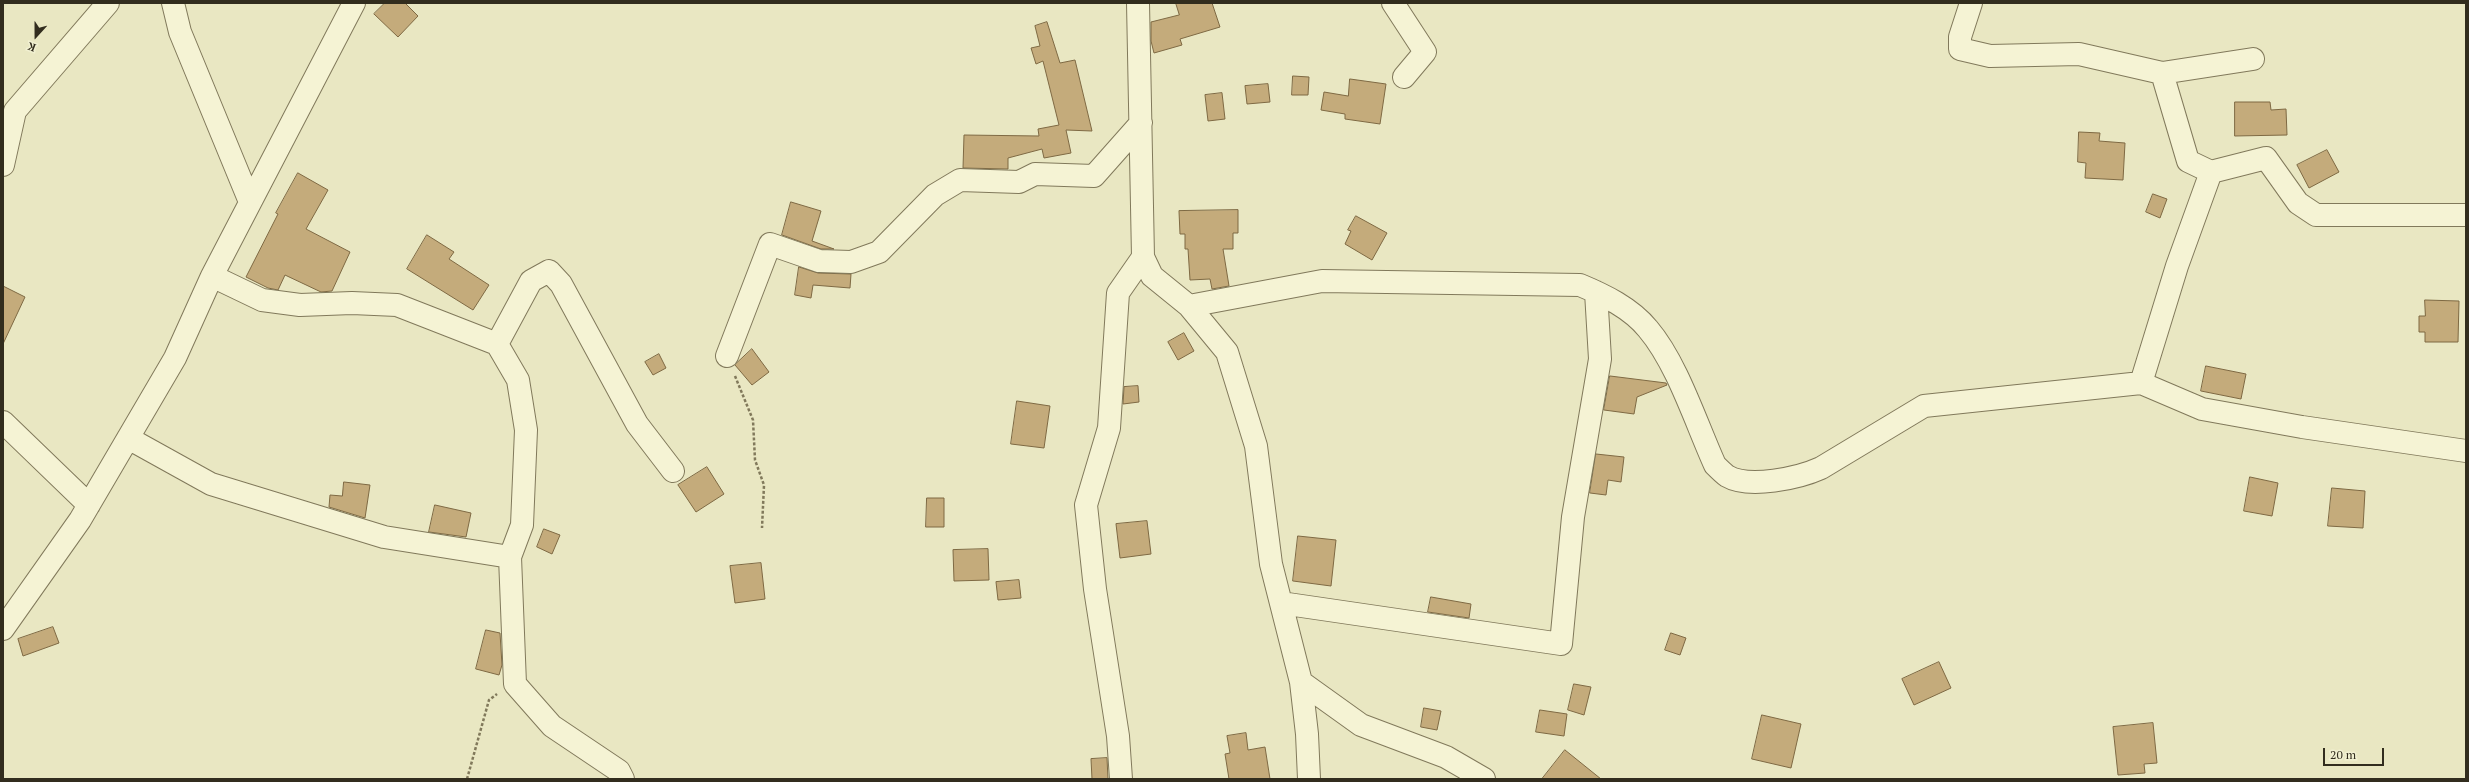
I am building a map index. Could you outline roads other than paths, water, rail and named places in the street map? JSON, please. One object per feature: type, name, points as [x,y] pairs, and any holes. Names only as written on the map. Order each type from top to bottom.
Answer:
[{"type":"street","points":[[3,165],[14,111],[108,3]]},
{"type":"street","points":[[173,3],[180,32],[250,202]]},
{"type":"street","points":[[3,629],[89,505],[175,358],[212,276],[354,3]]},
{"type":"street","points":[[1138,3],[1143,257],[1152,276],[1189,306],[1227,352],[1254,439],[1270,564],[1300,682],[1307,734],[1308,779]]},
{"type":"street","points":[[1393,3],[1425,52],[1404,77]]},
{"type":"street","points":[[1971,3],[1960,37],[1960,49],[1990,56],[2079,54],[2162,73],[2253,59]]},
{"type":"street","points":[[2162,73],[2188,161],[2211,172],[2266,158],[2298,203],[2316,215],[2466,215]]},
{"type":"street","points":[[727,356],[770,244],[819,261],[851,262],[879,252],[935,195],[960,180],[1019,182],[1035,174],[1094,176],[1141,123]]},
{"type":"street","points":[[2141,382],[2177,266],[2211,172]]},
{"type":"street","points":[[1121,779],[1118,736],[1095,589],[1086,505],[1109,428],[1118,293],[1143,257]]},
{"type":"street","points":[[497,344],[531,281],[549,271],[561,284],[637,424],[673,471]]},
{"type":"street","points":[[212,276],[262,300],[300,305],[352,303],[397,305],[497,344],[518,380],[526,430],[522,525],[510,557],[515,684],[552,726],[619,771],[623,779]]},
{"type":"street","points":[[1189,306],[1322,281],[1580,285],[1611,298],[1648,328],[1666,355],[1715,465],[1728,476],[1751,482],[1805,475],[1821,468],[1924,406],[2141,382],[2202,409],[2302,427],[2466,451]]},
{"type":"street","points":[[1281,603],[1561,644],[1573,517],[1600,359],[1596,292]]},
{"type":"street","points":[[3,422],[89,505]]},
{"type":"street","points":[[128,438],[211,484],[384,537],[510,557]]},
{"type":"street","points":[[1300,682],[1361,725],[1446,757],[1484,779]]}]
